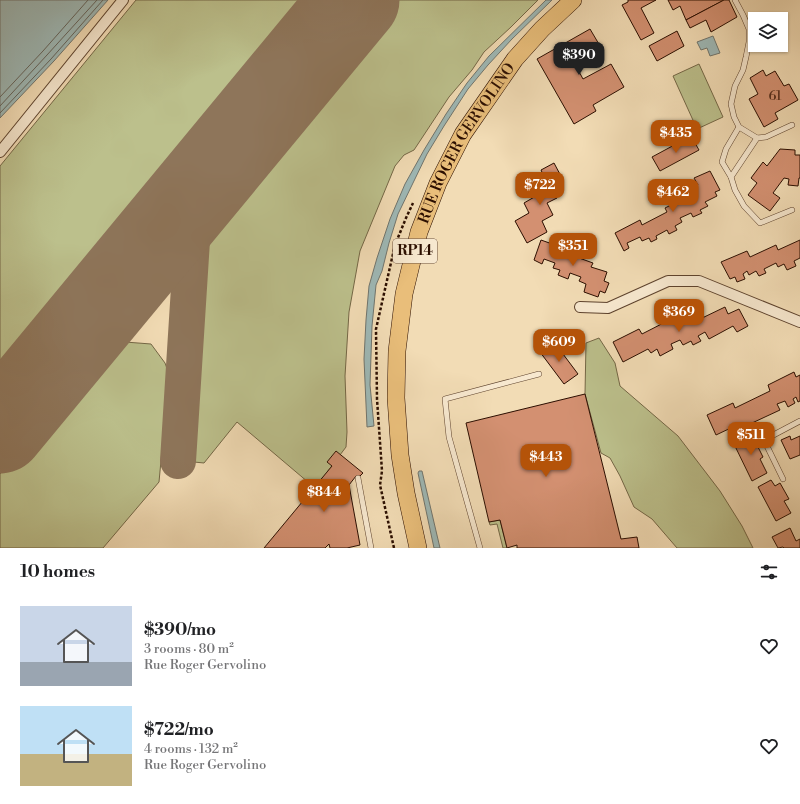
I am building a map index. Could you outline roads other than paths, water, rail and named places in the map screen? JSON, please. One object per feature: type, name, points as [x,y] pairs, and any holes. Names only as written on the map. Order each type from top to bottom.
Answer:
[{"type":"main road","name":"RUE ROGER GERVOLINO","points":[[418,548],[406,493],[400,455],[396,398],[397,351],[404,294],[419,232],[438,183],[463,134],[515,58],[542,29],[574,0]]},
{"type":"street","points":[[0,152],[123,0]]},
{"type":"street","points":[[580,307],[608,308],[668,281],[699,281],[800,322]]},
{"type":"lane","points":[[735,0],[749,29],[749,42],[743,70],[735,86],[732,104],[734,117],[739,127],[757,138],[766,137],[792,125]]},
{"type":"lane","points":[[739,127],[726,150],[722,162],[731,177],[735,190],[744,206],[760,223],[792,210]]},
{"type":"lane","points":[[731,177],[757,138]]},
{"type":"lane","points":[[480,548],[449,437],[445,399],[539,374]]},
{"type":"lane","points":[[783,479],[764,440],[800,421]]},
{"type":"lane","points":[[358,478],[371,548]]},
{"type":"water","points":[[0,0],[108,0],[54,61],[0,118]]},
{"type":"water","points":[[546,0],[552,0],[512,39],[468,89],[427,154],[398,214],[382,271],[376,285],[372,326],[370,385],[374,426],[367,427],[364,359],[369,286],[390,219],[405,184],[424,150],[467,83],[489,56]]},
{"type":"water","points":[[713,36],[720,53],[710,56],[707,48],[701,50],[697,42]]},
{"type":"water","points":[[419,471],[422,471],[440,548],[434,548],[418,473]]}]
